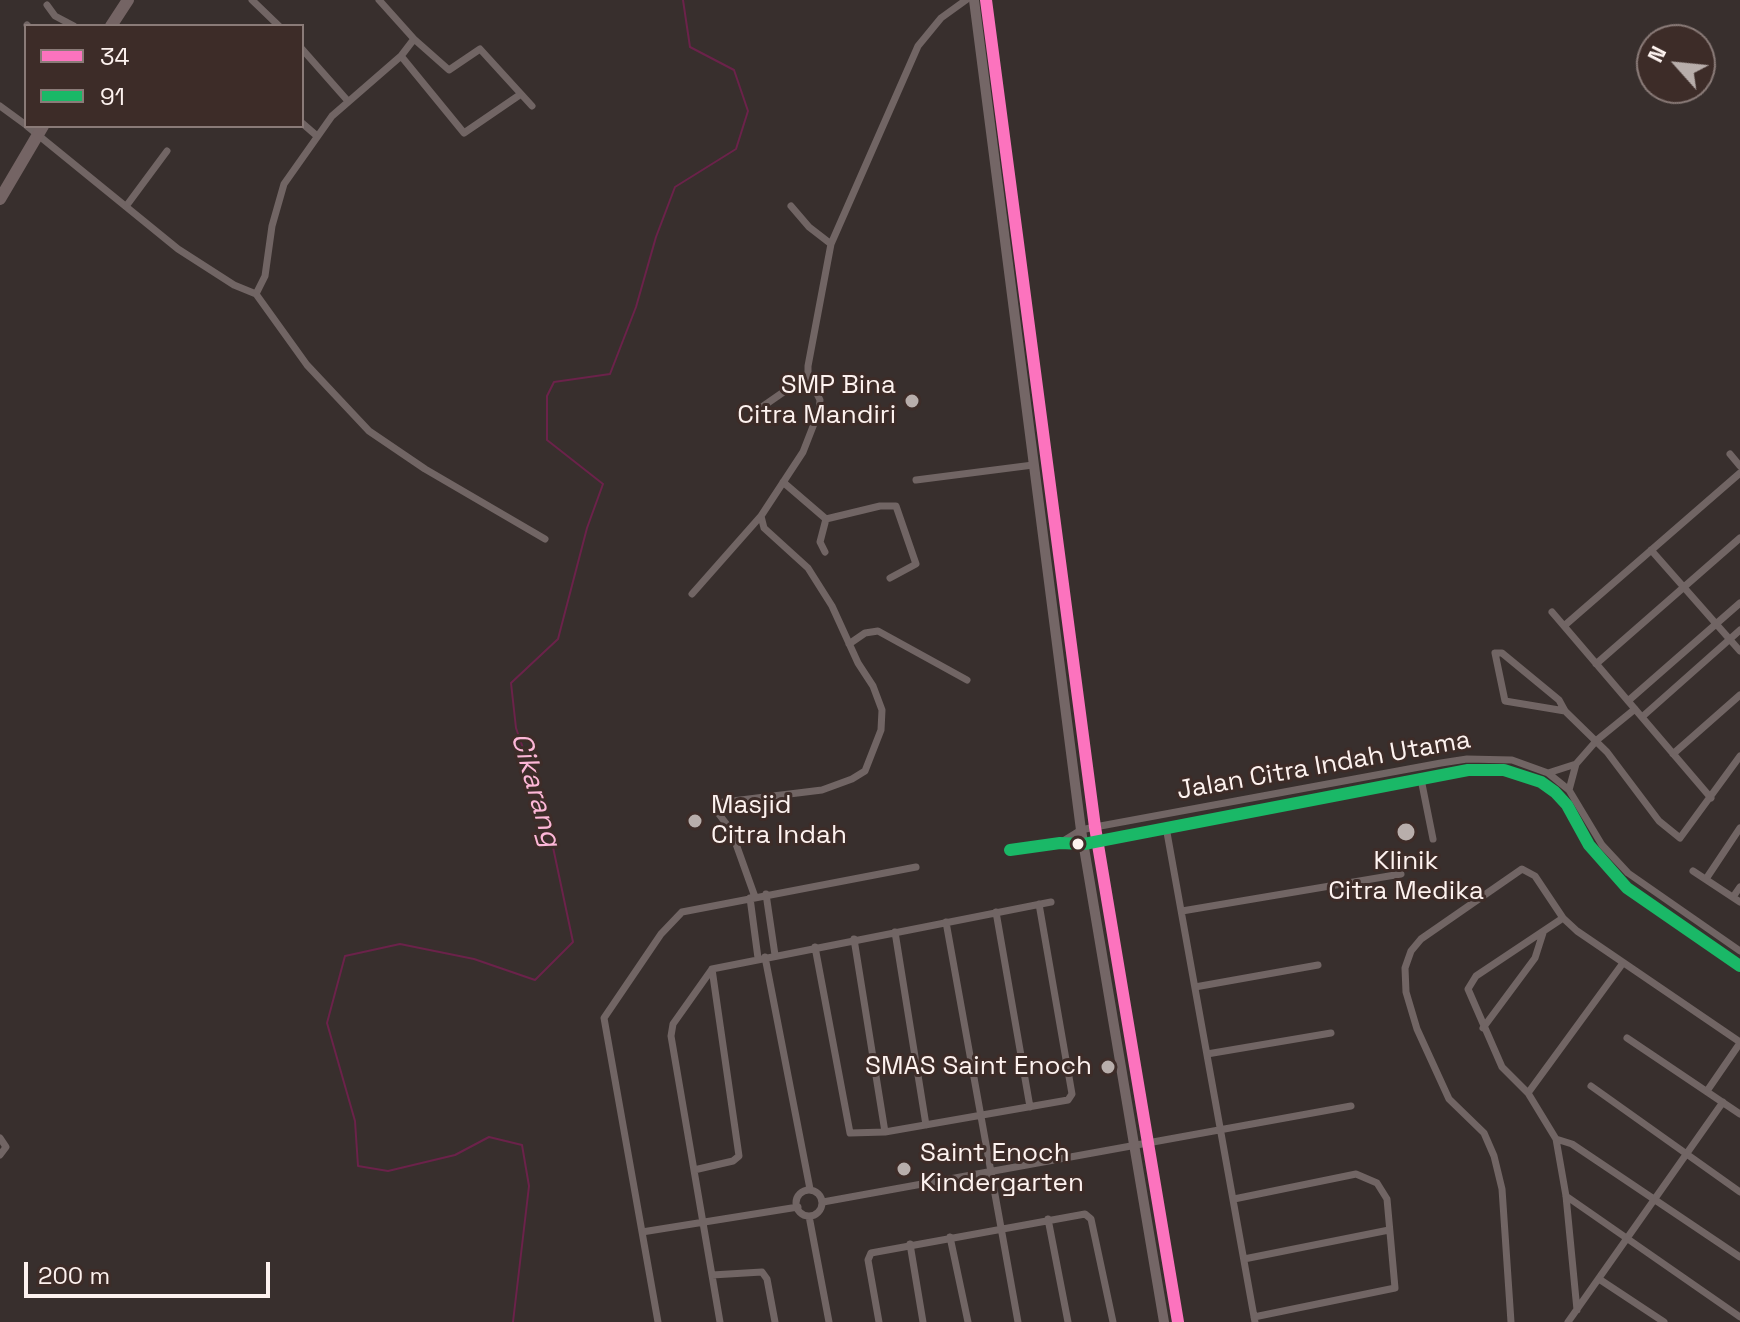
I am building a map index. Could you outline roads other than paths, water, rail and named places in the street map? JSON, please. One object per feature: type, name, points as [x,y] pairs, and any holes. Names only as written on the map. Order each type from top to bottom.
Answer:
[{"type":"main road","points":[[112,24],[128,0]]},
{"type":"main road","points":[[0,198],[34,128]]},
{"type":"street","points":[[252,0],[277,24]]},
{"type":"street","points":[[379,0],[414,39],[449,70],[480,49],[532,106]]},
{"type":"street","points":[[692,594],[761,516],[803,452],[820,406],[808,375],[831,244],[918,46],[941,18],[966,0]]},
{"type":"street","points":[[974,0],[1081,830],[1164,1322]]},
{"type":"street","points":[[986,0],[1097,842],[1178,1322]]},
{"type":"street","points":[[47,5],[55,16],[70,24]]},
{"type":"street","points":[[256,294],[265,276],[272,226],[284,184],[347,100],[401,56],[414,39]]},
{"type":"street","points":[[304,51],[347,100]]},
{"type":"street","points":[[401,56],[464,133],[521,94]]},
{"type":"street","points":[[0,106],[24,122]]},
{"type":"street","points":[[304,125],[317,136]]},
{"type":"street","points":[[34,128],[178,249],[234,285],[256,294],[307,365],[369,431],[425,469],[545,539]]},
{"type":"street","points":[[127,205],[167,151]]},
{"type":"street","points":[[791,206],[809,227],[831,244]]},
{"type":"street","points":[[759,409],[808,375]]},
{"type":"street","points":[[1730,454],[1740,466]]},
{"type":"street","points":[[916,480],[1033,465]]},
{"type":"street","points":[[1564,626],[1740,473]]},
{"type":"street","points":[[783,482],[826,519]]},
{"type":"street","points":[[826,519],[880,506],[896,506],[916,564],[890,578]]},
{"type":"street","points":[[761,516],[764,528],[808,568],[832,606],[882,710],[881,730],[865,771],[822,790],[719,802],[715,806],[731,830],[752,897],[810,1189]]},
{"type":"street","points":[[825,552],[820,542],[826,519]]},
{"type":"street","points":[[1596,664],[1740,538]]},
{"type":"street","points":[[1651,550],[1740,651]]},
{"type":"street","points":[[1628,701],[1740,603]]},
{"type":"street","points":[[1552,612],[1711,798]]},
{"type":"street","points":[[1642,717],[1740,630]]},
{"type":"street","points":[[849,644],[865,633],[878,631],[967,680]]},
{"type":"street","points":[[1565,711],[1505,701],[1495,653],[1502,653],[1559,700],[1565,711],[1597,740],[1659,821],[1678,837],[1683,837],[1740,756]]},
{"type":"street","points":[[1673,754],[1740,695]]},
{"type":"street","points":[[1569,790],[1576,764],[1597,740],[1635,709]]},
{"type":"street","name":"Jalan Citra Indah Utama","points":[[1060,843],[1081,830],[1095,827],[1441,763],[1467,759],[1512,760],[1548,773],[1569,790],[1602,845],[1628,873],[1740,951]]},
{"type":"street","points":[[1548,773],[1576,764]]},
{"type":"street","points":[[1010,850],[1097,842],[1468,770],[1504,770],[1548,787],[1567,805],[1589,845],[1627,888],[1740,966]]},
{"type":"street","points":[[1421,779],[1433,839]]},
{"type":"street","points":[[1166,827],[1254,1320],[1395,1288],[1384,1189],[1361,1175],[1234,1199]]},
{"type":"street","points":[[1706,879],[1740,828]]},
{"type":"street","points":[[658,1322],[604,1018],[661,934],[682,912],[916,867]]},
{"type":"street","points":[[1511,1322],[1502,1189],[1494,1156],[1484,1133],[1449,1099],[1409,1007],[1405,968],[1411,951],[1421,939],[1522,869],[1535,876],[1563,918],[1740,1043],[1707,1091]]},
{"type":"street","points":[[1693,871],[1736,900],[1740,887]]},
{"type":"street","points":[[1182,911],[1401,874]]},
{"type":"street","points":[[766,894],[775,955]]},
{"type":"street","points":[[720,1322],[671,1030],[712,969],[1051,902]]},
{"type":"street","points":[[815,947],[846,1128],[856,1135],[1068,1100],[1072,1094],[1039,904]]},
{"type":"street","points":[[996,912],[1030,1107]]},
{"type":"street","points":[[1563,918],[1469,984],[1469,994],[1502,1067],[1528,1093],[1556,1139],[1566,1196],[1577,1310]]},
{"type":"street","points":[[946,922],[1018,1322]]},
{"type":"street","points":[[895,932],[926,1125]]},
{"type":"street","points":[[1483,1028],[1535,958],[1543,933]]},
{"type":"street","points":[[854,939],[885,1132]]},
{"type":"street","points":[[1528,1093],[1623,963]]},
{"type":"street","points":[[1195,987],[1318,965]]},
{"type":"street","points":[[694,1170],[733,1161],[739,1156],[712,969]]},
{"type":"street","points":[[1207,1054],[1331,1033]]},
{"type":"street","points":[[1627,1038],[1739,1112]]},
{"type":"street","points":[[1591,1086],[1740,1192]]},
{"type":"street","points":[[1571,1321],[1723,1102]]},
{"type":"street","points":[[823,1202],[1351,1106]]},
{"type":"street","points":[[0,1138],[6,1147],[0,1155]]},
{"type":"street","points":[[1556,1139],[1572,1144],[1740,1257]]},
{"type":"street","points":[[798,1207],[800,1193],[810,1189],[819,1193],[823,1202],[819,1212],[809,1216]]},
{"type":"street","points":[[1566,1196],[1740,1317]]},
{"type":"street","points":[[642,1232],[798,1207],[809,1216],[829,1322]]},
{"type":"street","points":[[879,1322],[869,1256],[910,1244],[1085,1214],[1091,1219],[1113,1322]]},
{"type":"street","points":[[1048,1219],[1068,1322]]},
{"type":"street","points":[[1244,1259],[1389,1230]]},
{"type":"street","points":[[950,1237],[968,1322]]},
{"type":"street","points":[[910,1244],[923,1322]]},
{"type":"street","points":[[712,1275],[762,1272],[767,1279],[775,1322]]},
{"type":"street","points":[[1599,1279],[1664,1322]]},
{"type":"waterway","name":"Cikarang","points":[[513,1322],[529,1186],[522,1145],[489,1137],[455,1155],[388,1171],[358,1166],[355,1121],[327,1023],[345,956],[400,944],[474,959],[535,980],[573,942],[546,814],[516,728],[511,683],[558,639],[587,528],[603,484],[547,440],[547,396],[554,382],[610,374],[636,307],[656,237],[675,187],[736,149],[748,111],[734,70],[690,47],[683,0]]},
{"type":"place","name":"SMP Bina Citra Mandiri","points":[[912,401]]},
{"type":"place","name":"Masjid Citra Indah","points":[[695,821]]},
{"type":"place","name":"Klinik Citra Medika","points":[[1406,832]]},
{"type":"place","name":"SMAS Saint Enoch","points":[[1108,1067]]},
{"type":"place","name":"Saint Enoch Kindergarten","points":[[904,1169]]}]
